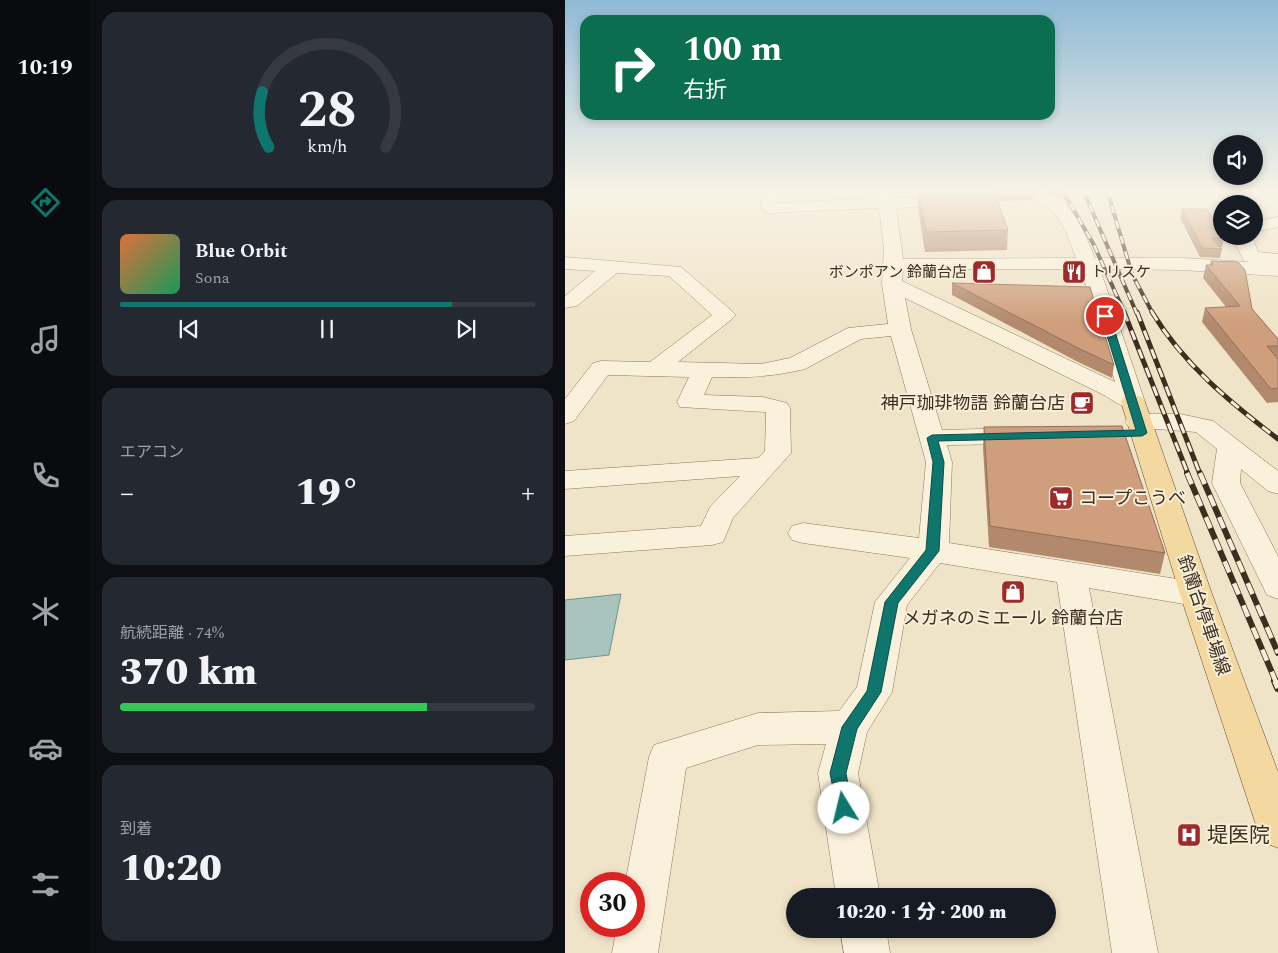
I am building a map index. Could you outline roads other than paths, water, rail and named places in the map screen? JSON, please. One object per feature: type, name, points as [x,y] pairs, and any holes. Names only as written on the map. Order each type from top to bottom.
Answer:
[{"type":"main road","name":"鈴蘭台停車場線","points":[[1132,423],[1196,594],[1278,828]]},
{"type":"street","points":[[857,888],[838,773],[849,727],[874,692],[891,602],[933,551],[939,462],[901,328],[888,234]]},
{"type":"street","points":[[1075,234],[1089,265],[1132,423]]},
{"type":"street","points":[[1245,245],[1251,257],[1278,260]]},
{"type":"street","points":[[565,263],[674,272],[725,315],[655,369]]},
{"type":"street","points":[[893,275],[922,263],[1182,264],[1278,270]]},
{"type":"street","points":[[565,302],[570,302],[613,266]]},
{"type":"street","points":[[893,275],[1113,390],[1132,423]]},
{"type":"street","points":[[565,416],[601,368],[761,371],[797,364],[856,333],[901,328]]},
{"type":"street","points":[[565,546],[712,535],[720,514],[778,453],[778,408],[763,404],[689,402],[705,370]]},
{"type":"street","points":[[1132,423],[1180,422],[1203,426],[1278,485]]},
{"type":"street","points":[[932,438],[1047,435]]},
{"type":"street","points":[[1230,448],[1226,483],[1278,587]]},
{"type":"street","points":[[565,480],[765,466]]},
{"type":"street","points":[[803,533],[933,551],[1196,594]]},
{"type":"street","points":[[1071,574],[1135,953]]},
{"type":"street","points":[[635,953],[668,757],[758,729],[849,727]]},
{"type":"street","points":[[864,938],[867,953]]},
{"type":"water","points":[[621,594],[609,655],[565,660],[565,600]]},
{"type":"railway","points":[[1088,234],[1125,314]]},
{"type":"railway","points":[[1102,234],[1137,314]]},
{"type":"railway","points":[[1120,234],[1132,274],[1153,314]]},
{"type":"railway","points":[[1124,312],[1188,474]]},
{"type":"railway","points":[[1137,312],[1200,474]]},
{"type":"railway","points":[[1152,312],[1164,331],[1193,366],[1226,397],[1278,439]]},
{"type":"railway","points":[[1187,473],[1276,682]]},
{"type":"railway","points":[[1200,473],[1278,653]]},
{"type":"railway","points":[[1275,681],[1278,688]]},
{"type":"place","name":"ボンポアン 鈴蘭台店","points":[[984,272]]},
{"type":"place","name":"トリスケ","points":[[1074,272]]},
{"type":"place","name":"神戸珈琲物語 鈴蘭台店","points":[[1082,403]]},
{"type":"place","name":"コープこうべ","points":[[1061,498]]},
{"type":"place","name":"メガネのミエール 鈴蘭台店","points":[[1013,592]]},
{"type":"place","name":"堤医院","points":[[1189,835]]}]
